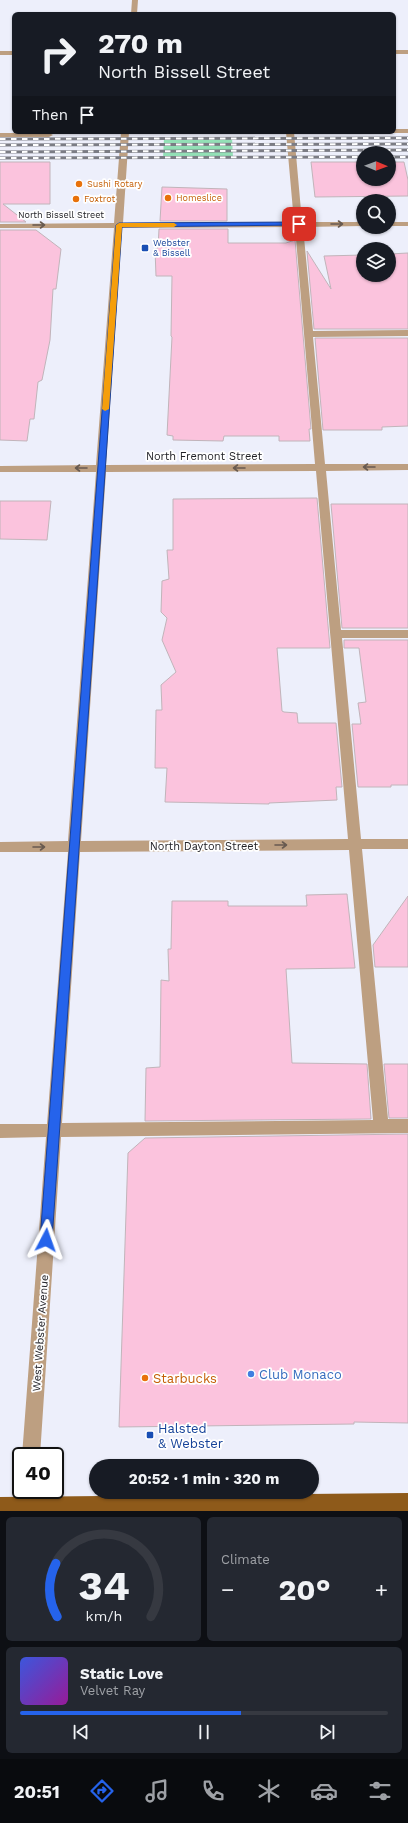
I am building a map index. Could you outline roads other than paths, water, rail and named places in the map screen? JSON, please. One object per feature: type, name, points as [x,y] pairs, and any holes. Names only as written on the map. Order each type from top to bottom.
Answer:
[{"type":"main road","points":[[0,1506],[27,1502],[150,1506],[408,1502]]},
{"type":"street","points":[[134,12],[135,0]]},
{"type":"street","points":[[396,52],[408,52]]},
{"type":"street","points":[[0,53],[12,53]]},
{"type":"street","points":[[396,131],[408,131]]},
{"type":"street","name":"West Webster Avenue","points":[[31,1447],[125,134]]},
{"type":"street","points":[[290,134],[381,1126]]},
{"type":"street","points":[[0,135],[49,135]]},
{"type":"street","name":"North Bissell Street","points":[[0,226],[356,224]]},
{"type":"street","points":[[396,224],[408,224]]},
{"type":"street","points":[[309,334],[408,333]]},
{"type":"street","name":"North Fremont Street","points":[[0,469],[408,467]]},
{"type":"street","points":[[336,634],[408,634]]},
{"type":"street","name":"North Dayton Street","points":[[0,847],[408,844]]},
{"type":"street","points":[[0,1131],[408,1126]]},
{"type":"railway","points":[[0,139],[408,138]]},
{"type":"railway","points":[[0,145],[408,144]]},
{"type":"railway","points":[[0,152],[408,150]]},
{"type":"railway","points":[[0,158],[356,157]]},
{"type":"railway","points":[[396,157],[408,157]]},
{"type":"place","name":"Sushi Rotary","points":[[79,184]]},
{"type":"place","name":"Homeslice","points":[[168,198]]},
{"type":"place","name":"Foxtrot","points":[[76,199]]},
{"type":"place","name":"Webster & Bissell","points":[[145,248]]},
{"type":"place","name":"Club Monaco","points":[[251,1374]]},
{"type":"place","name":"Starbucks","points":[[145,1378]]},
{"type":"place","name":"Halsted & Webster","points":[[150,1435]]}]
